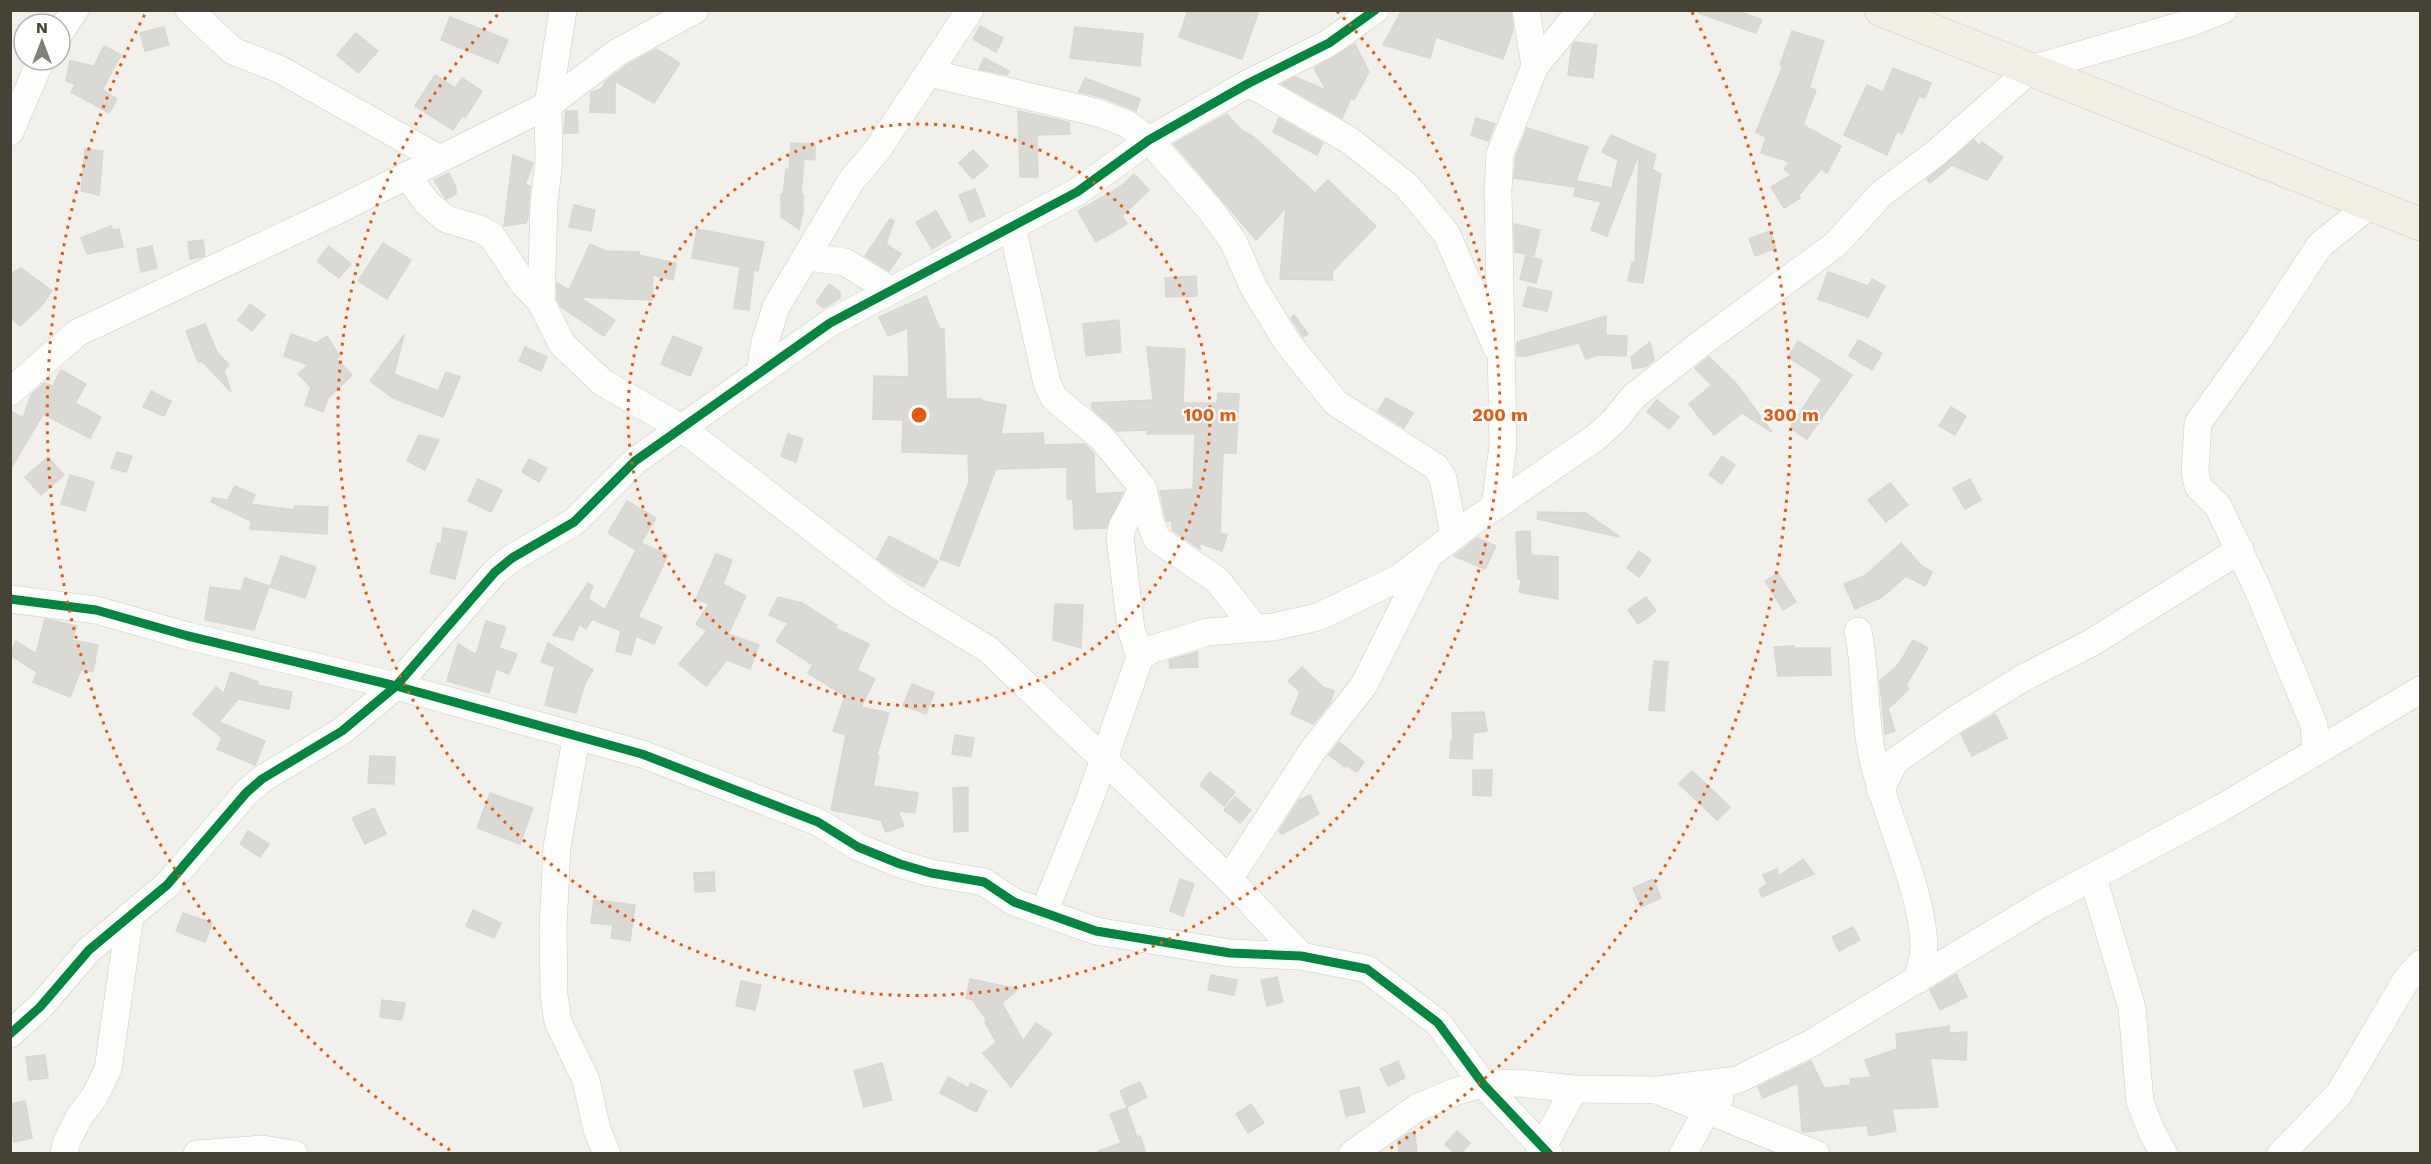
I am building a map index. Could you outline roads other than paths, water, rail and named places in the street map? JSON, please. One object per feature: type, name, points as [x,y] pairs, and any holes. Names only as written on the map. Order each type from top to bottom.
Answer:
[{"type":"main road","points":[[1881,10],[2421,224]]},
{"type":"street","points":[[189,10],[232,51],[279,69],[440,159]]},
{"type":"street","points":[[541,302],[543,203],[549,161],[548,105],[563,10]]},
{"type":"street","points":[[10,392],[77,333],[407,176],[548,105],[618,52],[695,10]]},
{"type":"street","points":[[760,373],[765,342],[776,307],[808,257],[851,181],[878,149],[970,10]]},
{"type":"street","points":[[10,1034],[40,1007],[89,950],[166,885],[246,793],[261,779],[342,731],[396,686],[495,572],[512,558],[574,522],[635,461],[830,323],[1077,192],[1149,140],[1249,83],[1329,43],[1375,10]]},
{"type":"street","points":[[1526,10],[1535,66]]},
{"type":"street","points":[[1495,507],[1503,445],[1498,191],[1500,154],[1535,66],[1581,10]]},
{"type":"street","points":[[1140,657],[1153,649],[1207,632],[1255,628],[1318,617],[1399,578],[1454,535],[1595,438],[1615,420],[1633,397],[1698,345],[1836,244],[1881,194],[1936,153],[2031,69],[2190,23],[2223,10]]},
{"type":"street","points":[[10,132],[36,72]]},
{"type":"street","points":[[929,73],[1099,113],[1127,124],[1149,140],[1209,208],[1233,241],[1254,288],[1287,342],[1336,403],[1436,467],[1443,478],[1454,535]]},
{"type":"street","points":[[1249,83],[1349,140],[1406,185],[1446,233],[1503,362]]},
{"type":"street","points":[[407,176],[427,203],[446,219],[480,229],[492,236],[524,284],[541,302],[562,344],[602,382],[683,429],[900,596],[989,650],[1229,879],[1300,956]]},
{"type":"street","points":[[2315,738],[2288,658],[2240,550],[2218,506],[2198,486],[2195,472],[2198,423],[2259,338],[2320,245],[2371,204]]},
{"type":"street","points":[[826,225],[845,262]]},
{"type":"street","points":[[1012,226],[1047,383],[1054,398],[1101,437],[1143,488],[1150,521],[1157,539],[1217,580],[1255,628]]},
{"type":"street","points":[[808,257],[845,262],[891,290]]},
{"type":"street","points":[[1044,912],[1104,760],[1140,657],[1131,629],[1120,537],[1122,527],[1143,488]]},
{"type":"street","points":[[1883,758],[2023,678],[2091,643],[2240,550]]},
{"type":"street","points":[[1229,879],[1313,750],[1364,684],[1429,555]]},
{"type":"street","points":[[10,599],[96,610],[188,636],[396,686],[576,738],[642,754],[818,822],[858,847],[900,864],[931,873],[984,882],[1014,902],[1096,931],[1230,952],[1300,956],[1367,969],[1388,982],[1438,1023],[1483,1084],[1544,1152],[1574,1089]]},
{"type":"street","points":[[1857,631],[1863,654],[1866,709],[1883,758],[1880,790],[1913,889],[1924,945],[1918,981]]},
{"type":"street","points":[[1683,1154],[1707,1110],[1737,1080],[1810,1044],[1918,981],[2040,905],[2223,807],[2315,738],[2344,735],[2421,690]]},
{"type":"street","points":[[576,738],[557,847],[553,928],[554,995],[558,1022],[586,1080],[597,1130],[607,1154]]},
{"type":"street","points":[[2093,878],[2132,1008],[2140,1102],[2164,1154]]},
{"type":"street","points":[[64,1154],[66,1143],[79,1117],[94,1096],[108,1069],[130,916]]},
{"type":"street","points":[[1924,945],[1956,957]]},
{"type":"street","points":[[2281,1154],[2339,1094],[2405,982],[2421,964]]},
{"type":"street","points":[[1352,1154],[1417,1108],[1454,1092],[1483,1084],[1519,1083],[1574,1089],[1658,1090],[1737,1080]]},
{"type":"street","points":[[1658,1090],[1816,1154]]},
{"type":"street","points":[[197,1154],[261,1149],[294,1154]]}]
